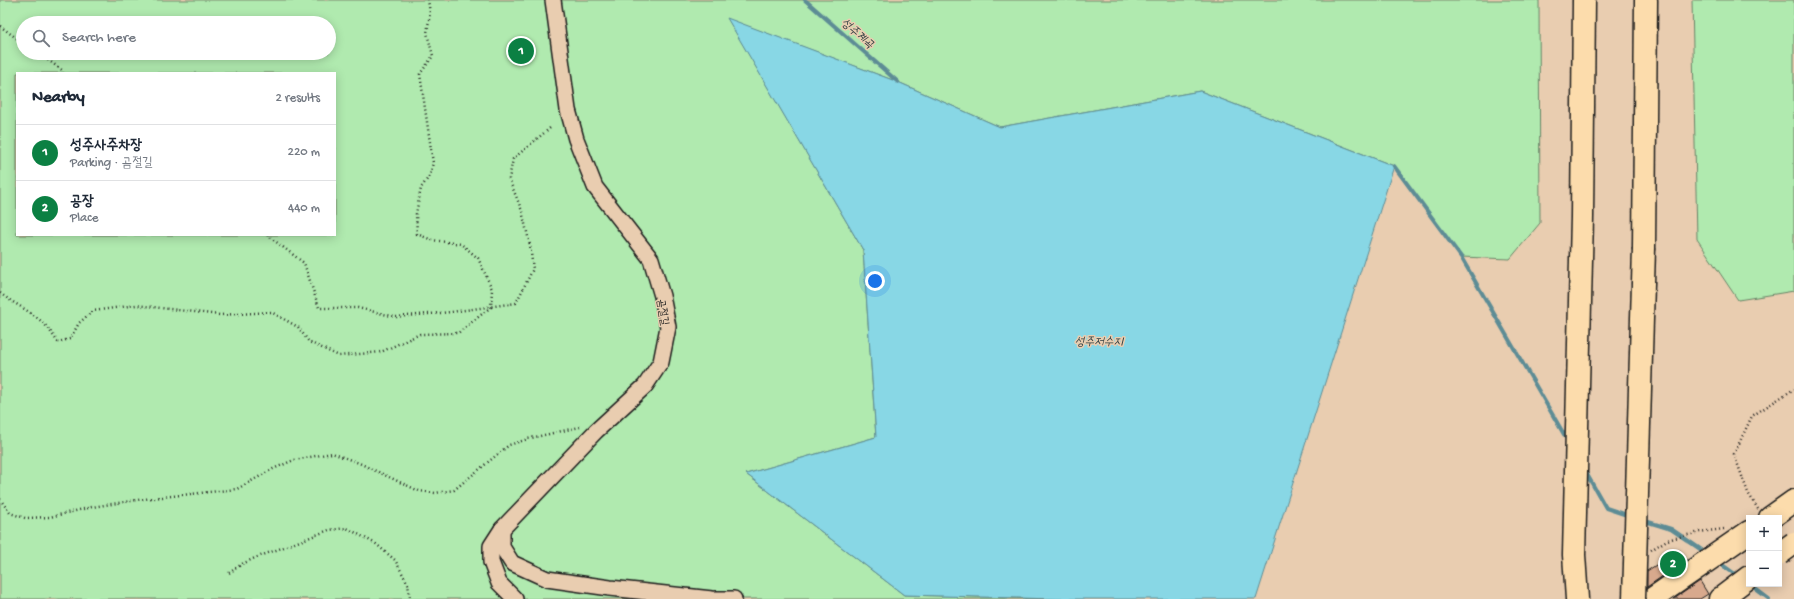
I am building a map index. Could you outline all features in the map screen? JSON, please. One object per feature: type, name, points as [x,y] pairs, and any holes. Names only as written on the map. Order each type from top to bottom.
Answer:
[{"type":"main road","points":[[1577,599],[1574,555],[1582,217],[1584,0]]},
{"type":"main road","points":[[1634,599],[1644,248],[1646,0]]},
{"type":"main road","points":[[1765,515],[1794,502]]},
{"type":"main road","points":[[1652,599],[1746,534]]},
{"type":"main road","points":[[1782,552],[1794,543]]},
{"type":"main road","points":[[1720,599],[1746,579]]},
{"type":"street","name":"곰절길","points":[[515,599],[499,583],[491,562],[491,546],[502,529],[604,423],[645,386],[661,362],[668,327],[662,296],[651,259],[596,187],[576,139],[568,110],[553,0]]},
{"type":"street","points":[[502,529],[502,547],[512,563],[547,579],[610,588],[712,599]]},
{"type":"street","points":[[716,599],[734,599]]},
{"type":"path","points":[[0,293],[46,326],[58,342],[70,339],[79,323],[93,311],[136,305],[220,315],[271,312],[298,327],[309,342],[339,356],[381,352],[420,334],[458,333],[491,307],[492,289],[478,258],[461,244],[432,240],[417,234],[416,214],[421,188],[430,175],[433,163],[420,74],[433,56],[427,33],[430,13],[428,0]]},
{"type":"path","points":[[0,26],[16,38]]},
{"type":"path","points":[[48,60],[63,72]]},
{"type":"path","points":[[268,236],[304,263],[319,308],[358,308],[396,317],[516,303],[533,269],[530,245],[522,211],[508,179],[513,159],[550,128]]},
{"type":"path","points":[[1765,515],[1748,493],[1734,454],[1752,416],[1794,390]]},
{"type":"path","points":[[0,499],[10,513],[25,518],[50,517],[92,507],[144,498],[237,488],[294,460],[332,453],[359,463],[419,491],[436,493],[454,490],[509,445],[531,438],[604,423]]},
{"type":"path","points":[[229,573],[242,564],[255,558],[329,530],[347,528],[376,544],[395,560],[408,584],[410,599]]},
{"type":"path","points":[[1648,553],[1667,540],[1700,532],[1727,529]]},
{"type":"green space","points":[[0,0],[1539,0],[1540,223],[1510,259],[1461,257],[1394,166],[1200,91],[1000,127],[898,82],[728,19],[863,250],[876,437],[746,474],[904,595],[1056,599],[0,599]]},
{"type":"green space","points":[[1692,0],[1794,0],[1794,291],[1738,300],[1697,239]]},
{"type":"water","name":"성주저수지","points":[[727,18],[898,82],[1000,127],[1200,91],[1394,166],[1256,599],[1056,599],[904,595],[746,474],[876,437],[863,250]]},
{"type":"building","points":[[1679,550],[1686,560],[1647,587],[1647,571]]},
{"type":"building","points":[[1700,581],[1708,594],[1700,599],[1674,599]]},
{"type":"waterway","name":"성주계곡","points":[[805,0],[898,82]]},
{"type":"waterway","points":[[1394,166],[1461,257],[1569,443]]},
{"type":"waterway","points":[[1585,471],[1606,508],[1630,516]]},
{"type":"waterway","points":[[1642,520],[1671,529],[1706,553]]},
{"type":"waterway","points":[[1718,562],[1739,577]]},
{"type":"waterway","points":[[1753,587],[1769,599]]},
{"type":"place","name":"성주사주차장","points":[[521,51]]},
{"type":"place","name":"공장","points":[[1673,564]]}]
